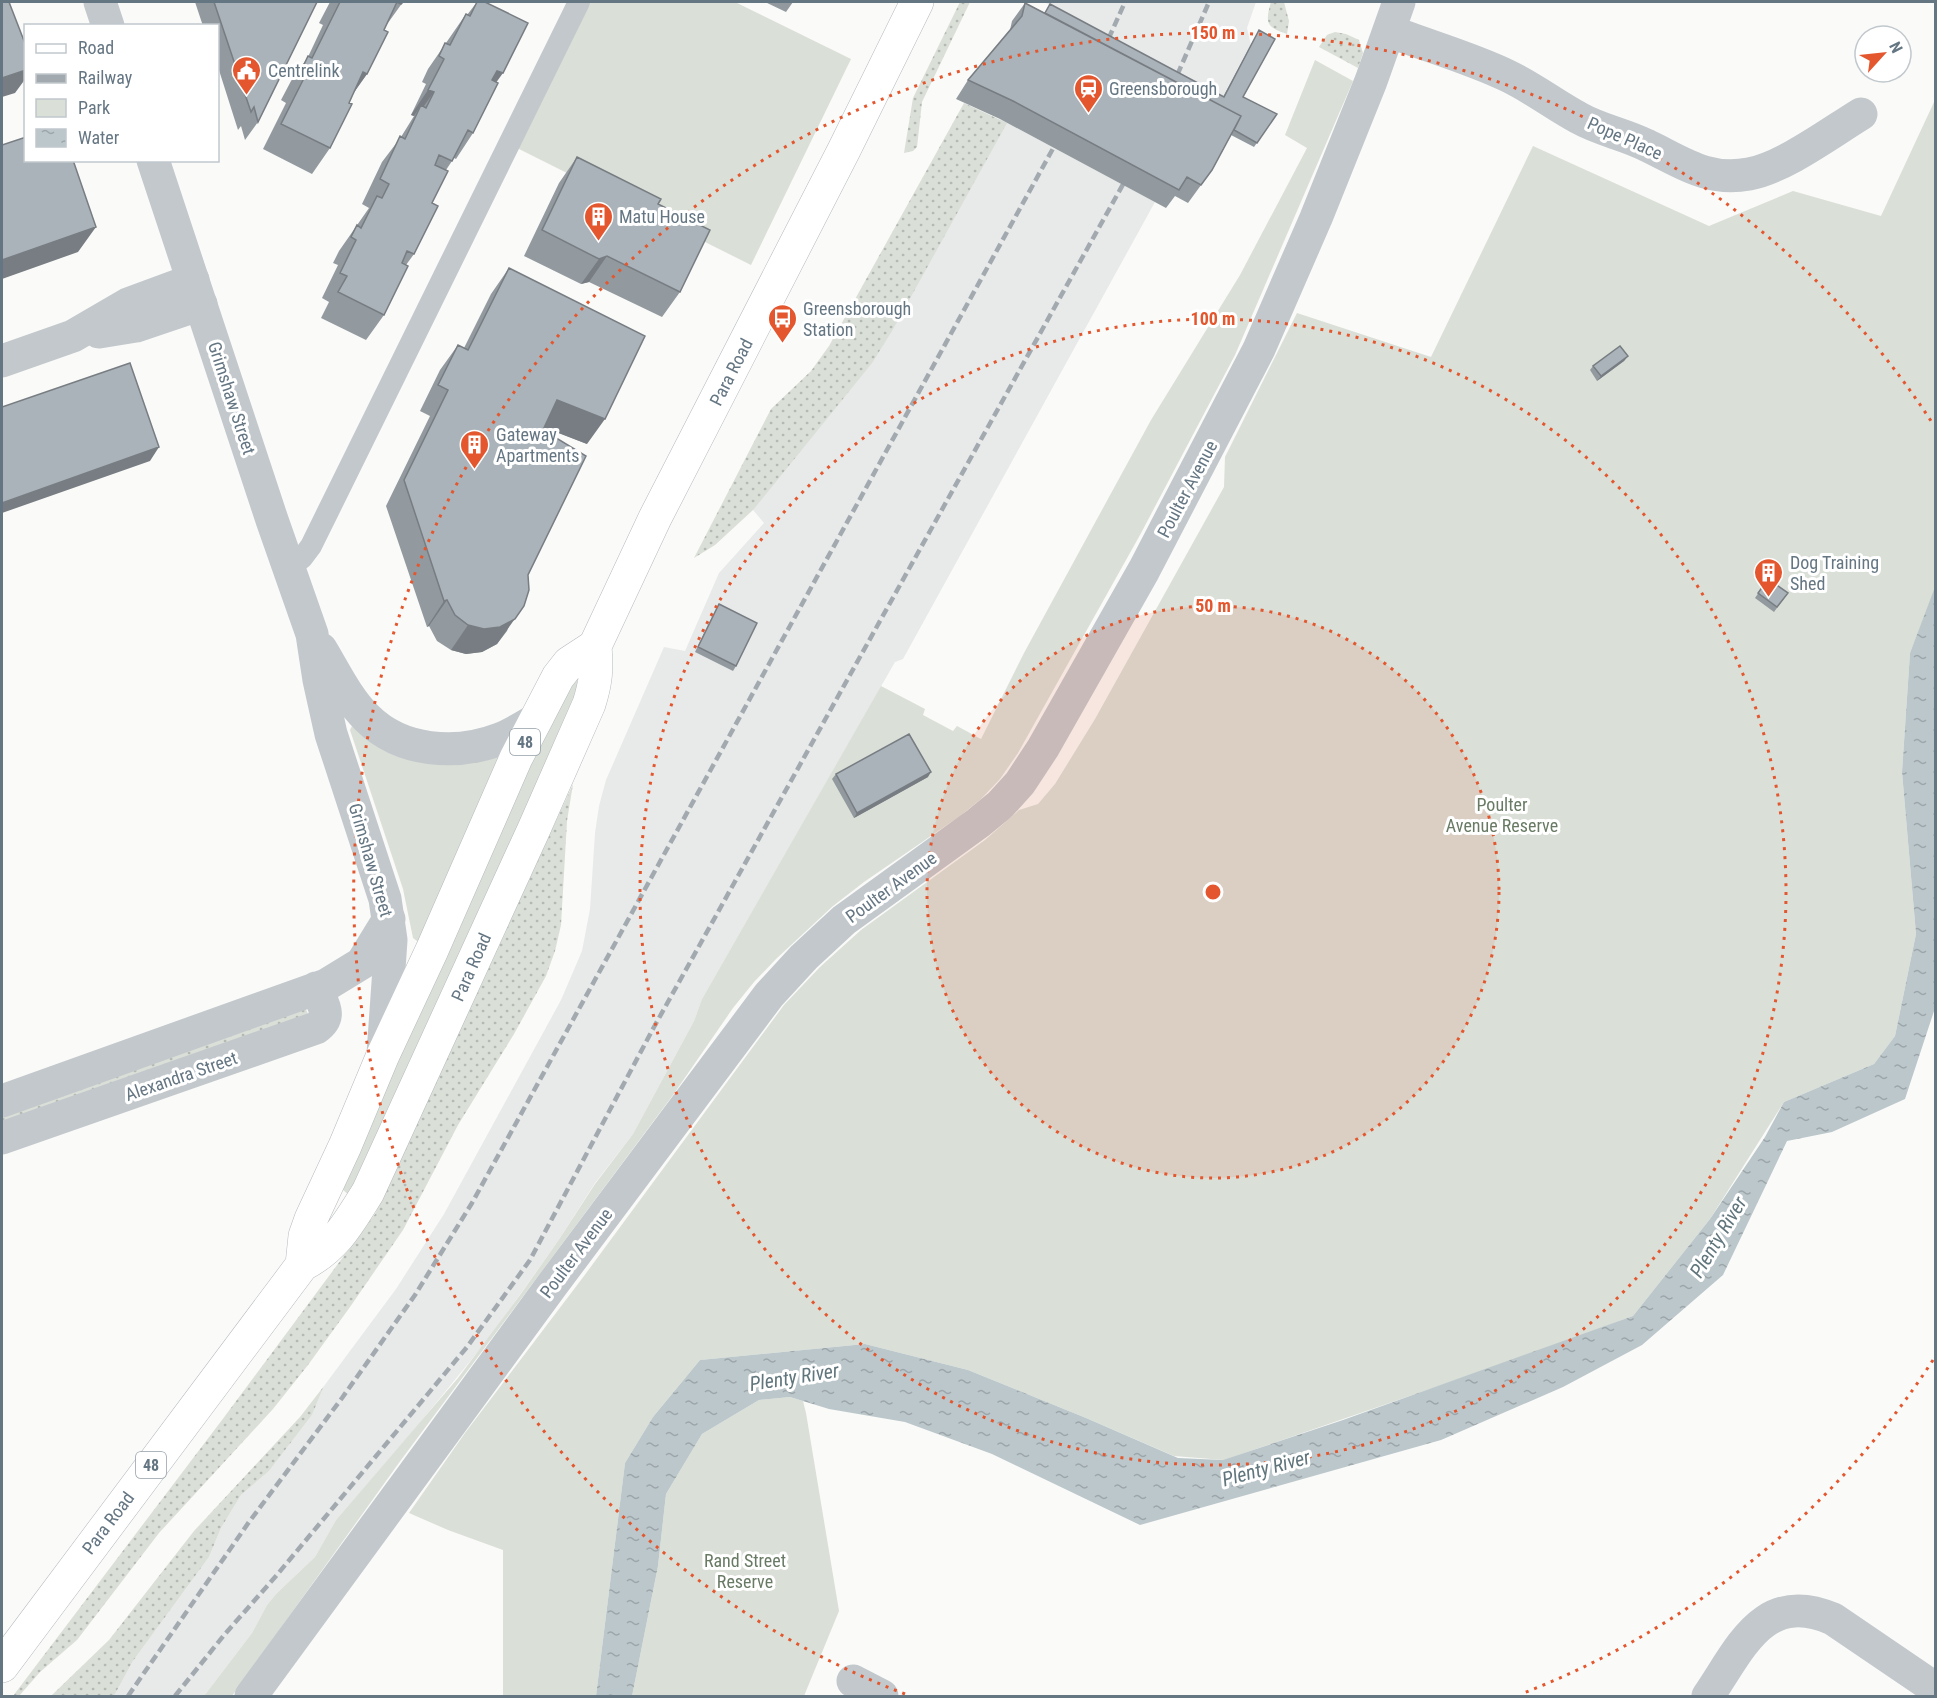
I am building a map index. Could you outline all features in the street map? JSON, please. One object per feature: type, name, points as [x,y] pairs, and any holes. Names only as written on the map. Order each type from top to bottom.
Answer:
[{"type":"main road","name":"Para Road","points":[[2,1666],[302,1265],[327,1250],[338,1238],[368,1192],[589,704],[597,670],[595,646],[655,518],[844,150],[917,2]]},
{"type":"main road","name":"48","points":[[302,1265],[308,1227],[516,758],[558,677],[569,663],[595,646]]},
{"type":"street","points":[[100,2],[107,24]]},
{"type":"street","name":"Pope Place","points":[[1394,16],[1507,75],[1597,127],[1646,145],[1697,171],[1714,175],[1732,176],[1765,170],[1861,114]]},
{"type":"street","name":"Poulter Avenue","points":[[251,1696],[769,995],[804,957],[844,920],[978,823],[1000,805],[1020,783],[1043,748],[1144,570],[1259,349],[1316,218],[1371,81],[1394,16]]},
{"type":"street","name":"Grimshaw Street","points":[[154,162],[312,634],[325,710],[386,899],[391,952],[383,1055]]},
{"type":"street","points":[[2,362],[73,336],[136,326],[197,292]]},
{"type":"street","name":"Grimshaw Street","points":[[312,634],[358,708],[377,727],[407,743],[442,749],[478,745],[500,739],[537,719]]},
{"type":"street","name":"Alexandra Street","points":[[2,1101],[333,981],[362,963],[389,920]]},
{"type":"street","name":"Alexandra Street","points":[[2,1138],[316,1028],[324,1022],[326,1015],[316,988]]},
{"type":"street","points":[[1708,1696],[1751,1633],[1761,1623],[1775,1615],[1801,1610],[1816,1612],[1833,1619],[1935,1689]]},
{"type":"street","points":[[853,1681],[882,1696]]},
{"type":"lane","points":[[289,567],[302,558],[311,546],[579,2]]},
{"type":"shaded area","points":[[1044,2],[1256,2],[1247,28],[1251,45],[1223,98]]},
{"type":"shaded area","points":[[1000,119],[1155,202],[903,659],[895,662],[702,999],[694,1021],[633,1134],[595,1183],[558,1241],[489,1338],[336,1520],[315,1557],[267,1605],[252,1633],[204,1696],[114,1696],[133,1661],[209,1557],[221,1528],[241,1495],[269,1471],[312,1415],[324,1386],[396,1289],[444,1214],[561,1000],[582,951],[590,909],[595,833],[606,780],[664,647],[685,651],[719,573],[764,523],[737,491]]},
{"type":"green space","points":[[588,2],[735,2],[851,59],[751,265],[517,148]]},
{"type":"green space","points":[[960,2],[970,2],[922,102],[917,147],[913,151],[904,153],[913,98]]},
{"type":"green space","points":[[1271,2],[1284,2],[1289,21],[1287,34],[1275,29],[1269,23]]},
{"type":"green space","points":[[1335,32],[1359,40],[1363,53],[1358,68],[1319,47],[1327,35]]},
{"type":"green space","points":[[1315,60],[1353,81],[1235,355],[1140,535],[1018,753],[1000,779],[981,799],[833,906],[754,982],[733,1008],[673,1095],[401,1460],[232,1696],[204,1696],[252,1633],[267,1605],[315,1557],[336,1520],[458,1378],[520,1295],[595,1184],[633,1134],[694,1021],[702,999],[881,686],[925,709],[923,715],[953,731],[957,726],[981,739],[1024,653],[1151,420],[1240,275],[1307,148],[1285,135]]},
{"type":"green space","name":"Poulter Avenue Reserve","points":[[1935,100],[1936,587],[1910,653],[1902,772],[1916,934],[1895,1036],[1874,1064],[1784,1102],[1710,1219],[1633,1316],[1537,1352],[1224,1460],[1174,1456],[968,1370],[865,1344],[700,1360],[653,1417],[625,1463],[596,1696],[503,1696],[503,1550],[409,1513],[465,1433],[784,1005],[820,967],[861,930],[985,840],[1019,810],[1038,804],[1055,784],[1095,719],[1224,487],[1225,457],[1297,313],[1431,357],[1533,146],[1709,226],[1793,191],[1881,216]]},
{"type":"green space","points":[[964,103],[1007,123],[892,331],[872,363],[753,510],[715,545],[694,558],[771,409],[811,371],[829,346]]},
{"type":"green space","points":[[576,680],[582,686],[350,1196],[342,1189],[506,811],[569,688]]},
{"type":"green space","points":[[352,726],[501,755],[420,940],[417,941],[413,938],[403,889],[350,730]]},
{"type":"green space","points":[[573,784],[567,821],[561,925],[546,976],[514,1034],[458,1125],[403,1230],[308,1365],[273,1409],[159,1533],[77,1640],[40,1672],[19,1696],[13,1696],[375,1214]]},
{"type":"green space","points":[[305,1007],[308,1014],[2,1127],[2,1112]]},
{"type":"green space","points":[[324,1386],[312,1415],[269,1471],[241,1495],[221,1528],[209,1557],[133,1661],[114,1696],[51,1696],[109,1640],[194,1531],[300,1417]]},
{"type":"green space","name":"Rand Street Reserve","points":[[790,1397],[803,1401],[806,1413],[839,1611],[804,1696],[632,1696],[658,1566],[666,1494],[702,1434],[759,1400]]},
{"type":"water","name":"Plenty River","points":[[1935,587],[1935,1008],[1905,1099],[1832,1132],[1787,1141],[1723,1275],[1642,1345],[1563,1387],[1441,1440],[1140,1525],[992,1454],[905,1422],[829,1409],[790,1397],[759,1400],[702,1434],[666,1494],[658,1566],[632,1696],[596,1696],[625,1463],[653,1417],[700,1360],[865,1344],[968,1370],[1178,1458],[1223,1460],[1343,1420],[1633,1316],[1710,1219],[1765,1137],[1784,1102],[1874,1064],[1895,1036],[1916,934],[1902,772],[1910,653]]},
{"type":"building","points":[[2,2],[9,2],[24,41],[24,71],[2,78]]},
{"type":"building","name":"Centrelink","points":[[214,2],[317,2],[258,122],[254,107],[251,112]]},
{"type":"building","points":[[340,2],[397,2],[384,30],[388,32],[367,74],[363,72],[349,103],[352,104],[330,148],[281,124],[304,78],[299,75],[308,56],[312,58]]},
{"type":"building","points":[[477,2],[485,2],[528,23],[503,73],[497,71],[492,80],[498,83],[473,133],[468,130],[452,161],[439,155],[435,165],[448,171],[432,203],[438,206],[414,254],[407,251],[402,263],[408,266],[384,315],[338,292],[347,276],[340,273],[356,240],[351,237],[357,225],[361,228],[377,196],[382,198],[389,184],[380,179],[400,136],[405,139],[421,105],[426,108],[434,92],[428,90],[444,59],[439,56],[445,43],[450,45],[466,14],[470,16]]},
{"type":"building","name":"Greensborough","points":[[1025,3],[1241,116],[1212,170],[1201,185],[1187,177],[1179,190],[1013,101],[968,80],[1022,16]]},
{"type":"building","points":[[1050,4],[1224,97],[1259,30],[1275,39],[1243,97],[1277,114],[1257,143],[1234,130],[1241,116],[1045,13]]},
{"type":"building","points":[[24,138],[24,162],[74,162],[96,227],[2,260],[2,145]]},
{"type":"building","points":[[577,157],[661,199],[658,204],[710,230],[680,292],[607,256],[599,259],[542,230]]},
{"type":"building","name":"Gateway Apartments","points":[[509,268],[645,336],[605,419],[557,400],[543,430],[586,456],[528,575],[529,590],[524,606],[515,619],[500,627],[484,629],[468,625],[455,615],[447,600],[444,601],[404,480],[448,390],[438,385],[458,345],[468,350]]},
{"type":"building","points":[[1620,346],[1628,356],[1601,376],[1593,366]]},
{"type":"building","points":[[130,363],[159,447],[2,503],[2,407]]},
{"type":"building","name":"Dog Training Shed","points":[[1768,579],[1788,593],[1777,607],[1758,593]]},
{"type":"building","points":[[719,604],[757,623],[736,666],[698,647]]},
{"type":"building","points":[[909,734],[931,772],[857,813],[836,774]]},
{"type":"railway","points":[[1103,51],[1125,2]]},
{"type":"railway","points":[[1172,87],[1209,2]]},
{"type":"railway","points":[[128,1696],[249,1522],[342,1398],[415,1295],[472,1203],[1061,134]]},
{"type":"railway","points":[[175,1696],[467,1347],[530,1260],[654,1027],[1131,170]]},
{"type":"place","name":"Centrelink","points":[[247,96]]},
{"type":"place","name":"Greensborough","points":[[1088,114]]},
{"type":"place","name":"Matu House","points":[[598,242]]},
{"type":"place","name":"Greensborough Station","points":[[782,344]]},
{"type":"place","name":"Gateway Apartments","points":[[475,470]]},
{"type":"place","name":"Dog Training Shed","points":[[1769,598]]}]
